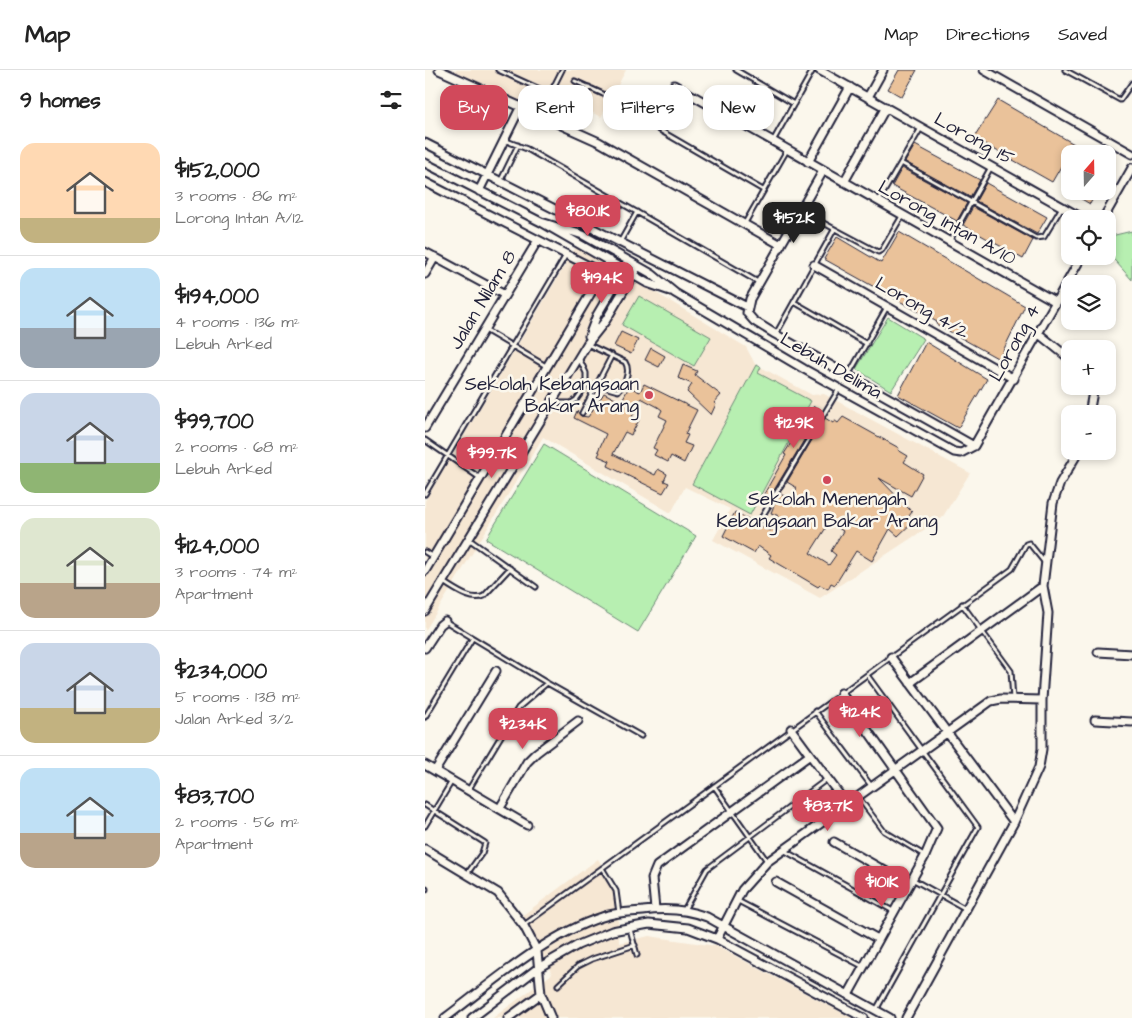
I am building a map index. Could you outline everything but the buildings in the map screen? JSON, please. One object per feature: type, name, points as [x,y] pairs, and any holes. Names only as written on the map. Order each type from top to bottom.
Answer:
[{"type":"street","points":[[439,70],[518,105]]},
{"type":"street","name":"Lorong 15","points":[[819,70],[1068,210]]},
{"type":"street","points":[[868,97],[883,70]]},
{"type":"street","points":[[984,70],[1132,154]]},
{"type":"street","points":[[808,162],[850,87]]},
{"type":"street","name":"Lorong Intan A/10","points":[[693,96],[878,203],[1056,302]]},
{"type":"street","points":[[844,182],[885,107]]},
{"type":"street","points":[[479,192],[518,112]]},
{"type":"street","points":[[573,130],[626,157],[781,245]]},
{"type":"street","points":[[425,143],[747,307]]},
{"type":"street","name":"Lebuh Delima","points":[[425,163],[541,222],[647,283],[675,293]]},
{"type":"street","points":[[1108,210],[1132,168]]},
{"type":"street","points":[[823,171],[759,282],[747,307],[750,318],[775,334],[975,446]]},
{"type":"street","points":[[425,182],[618,281]]},
{"type":"street","name":"Lebuh Delima","points":[[541,222],[583,235],[652,274],[675,293],[839,389],[954,452],[961,453],[975,446]]},
{"type":"street","name":"Jalan Nilam 8","points":[[425,428],[538,240]]},
{"type":"street","points":[[425,252],[505,295]]},
{"type":"street","points":[[425,274],[435,257]]},
{"type":"street","points":[[425,571],[610,261]]},
{"type":"street","points":[[587,344],[597,315],[629,261]]},
{"type":"street","name":"Lorong 4/2","points":[[814,265],[1014,379]]},
{"type":"street","name":"Lorong 4","points":[[975,446],[1077,265]]},
{"type":"street","points":[[425,611],[587,344],[606,320],[638,266]]},
{"type":"street","points":[[1039,334],[1061,352]]},
{"type":"street","points":[[906,1018],[1015,822],[1039,767],[1042,749],[1042,700],[1048,613],[1043,586],[1045,563],[1055,492],[1074,460]]},
{"type":"street","points":[[910,683],[1043,586]]},
{"type":"street","points":[[425,648],[440,625],[445,621]]},
{"type":"street","points":[[1098,652],[1132,654]]},
{"type":"street","points":[[891,657],[1015,822]]},
{"type":"street","points":[[435,771],[496,671]]},
{"type":"street","points":[[841,694],[937,828],[925,856],[862,966],[848,995]]},
{"type":"street","points":[[717,940],[747,882],[767,862],[923,752],[991,701],[1013,699],[1042,700]]},
{"type":"street","points":[[1095,720],[1132,722]]},
{"type":"street","points":[[500,808],[527,762],[579,721]]},
{"type":"street","points":[[791,729],[847,805]]},
{"type":"street","points":[[655,910],[652,878],[657,866],[810,755]]},
{"type":"street","points":[[425,764],[527,826]]},
{"type":"street","points":[[834,842],[910,881]]},
{"type":"street","points":[[425,849],[497,893],[524,926],[537,951],[541,994],[551,1018]]},
{"type":"street","points":[[776,882],[878,938]]},
{"type":"street","points":[[445,1018],[537,951],[589,921],[619,913],[683,910],[696,913],[725,925],[890,1018]]},
{"type":"street","points":[[472,1018],[538,968],[577,945],[612,930],[669,925],[688,928],[717,940],[864,1018]]},
{"type":"street","points":[[508,1018],[541,994]]},
{"type":"lane","points":[[498,70],[530,85]]},
{"type":"lane","points":[[554,85],[561,70]]},
{"type":"lane","points":[[735,70],[794,104]]},
{"type":"lane","points":[[773,142],[813,70]]},
{"type":"lane","points":[[1065,70],[1120,100],[1132,83]]},
{"type":"lane","points":[[575,80],[585,85]]},
{"type":"lane","points":[[593,89],[603,94]]},
{"type":"lane","points":[[878,203],[921,128]]},
{"type":"lane","points":[[660,130],[763,190]]},
{"type":"lane","points":[[504,140],[518,145],[759,282]]},
{"type":"lane","points":[[501,181],[518,145]]},
{"type":"lane","points":[[744,225],[787,150]]},
{"type":"lane","points":[[901,163],[1041,239],[1062,207]]},
{"type":"lane","points":[[948,242],[991,167]]},
{"type":"lane","points":[[800,210],[878,252],[882,250],[901,216]]},
{"type":"lane","points":[[620,243],[637,212]]},
{"type":"lane","points":[[775,334],[834,230]]},
{"type":"lane","points":[[425,494],[567,255]]},
{"type":"lane","points":[[794,302],[867,344]]},
{"type":"lane","points":[[848,375],[887,307]]},
{"type":"lane","points":[[485,329],[547,366]]},
{"type":"lane","points":[[587,344],[628,365],[628,372],[620,389],[612,391],[597,385]]},
{"type":"lane","points":[[582,413],[612,356]]},
{"type":"lane","points":[[552,403],[571,403],[576,400],[586,386],[586,373],[579,357]]},
{"type":"lane","points":[[760,520],[839,389]]},
{"type":"lane","points":[[425,440],[448,454],[480,478]]},
{"type":"lane","points":[[468,538],[536,587]]},
{"type":"lane","points":[[524,926],[815,711],[1011,570],[1026,544],[1029,543],[1045,563]]},
{"type":"lane","points":[[425,552],[433,557]]},
{"type":"lane","points":[[443,582],[463,593],[479,598],[484,596],[510,568]]},
{"type":"lane","points":[[962,604],[1011,671],[1013,699]]},
{"type":"lane","points":[[445,621],[472,639],[641,736]]},
{"type":"lane","points":[[425,718],[472,639]]},
{"type":"lane","points":[[867,675],[978,827],[939,894],[876,1011]]},
{"type":"lane","points":[[469,789],[518,708],[547,683]]},
{"type":"lane","points":[[815,711],[872,787]]},
{"type":"lane","points":[[683,910],[707,869],[828,779]]},
{"type":"lane","points":[[425,826],[452,780]]},
{"type":"lane","points":[[714,786],[767,862]]},
{"type":"lane","points":[[859,797],[884,831],[925,856]]},
{"type":"lane","points":[[425,805],[485,843],[482,853],[466,874]]},
{"type":"lane","points":[[785,851],[893,911]]},
{"type":"lane","points":[[602,868],[616,891],[619,913]]},
{"type":"lane","points":[[910,881],[967,909]]},
{"type":"lane","points":[[737,900],[862,966]]},
{"type":"lane","points":[[630,928],[637,955]]},
{"type":"lane","points":[[558,985],[578,966],[592,959],[635,945]]},
{"type":"shaded area","points":[[451,70],[626,70],[618,85],[603,85],[603,113],[601,117],[593,113],[593,85],[518,85],[518,100],[508,96],[508,85],[484,85]]},
{"type":"shaded area","points":[[577,245],[746,347],[755,364],[812,395],[824,394],[970,473],[942,518],[820,598],[713,540],[730,509],[685,487],[671,513],[543,437],[425,631],[425,501]]},
{"type":"shaded area","points":[[598,859],[617,889],[619,943],[649,936],[716,946],[852,1018],[493,1018],[552,974],[523,915]]},
{"type":"green space","points":[[1132,231],[1132,280],[1116,262],[1116,235]]},
{"type":"green space","points":[[639,296],[711,337],[694,366],[622,325]]},
{"type":"green space","points":[[888,317],[924,339],[891,391],[856,369]]},
{"type":"green space","points":[[756,365],[761,367],[758,373],[811,401],[750,515],[692,484]]},
{"type":"green space","points":[[544,444],[696,536],[638,632],[486,539]]},
{"type":"place","name":"Sekolah Kebangsaan Bakar Arang","points":[[649,395]]},
{"type":"place","name":"Sekolah Menengah Kebangsaan Bakar Arang","points":[[827,480]]}]
